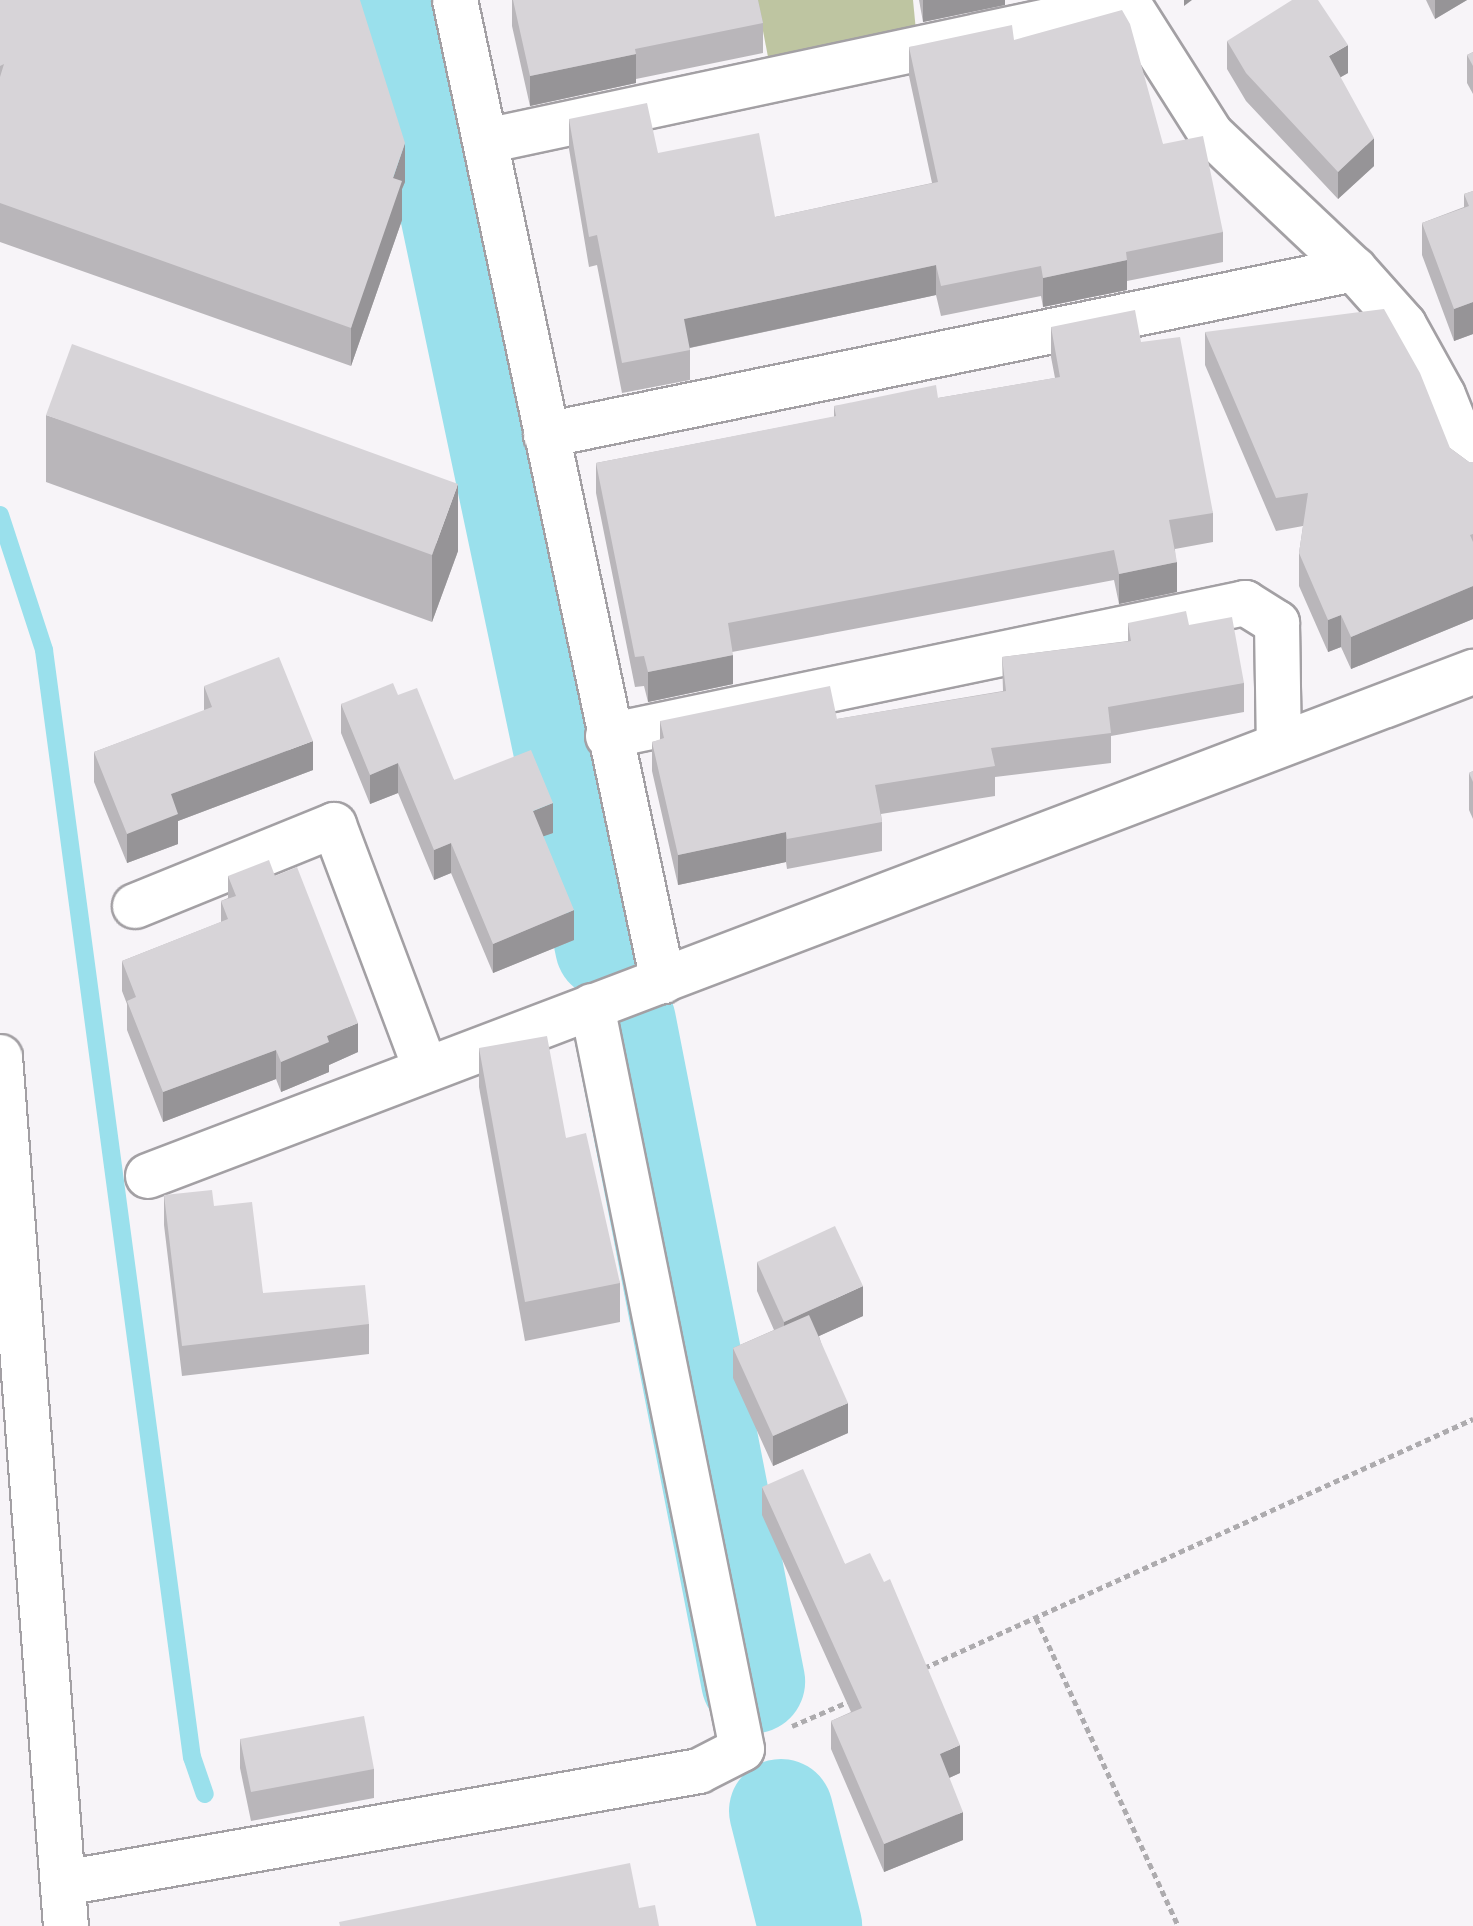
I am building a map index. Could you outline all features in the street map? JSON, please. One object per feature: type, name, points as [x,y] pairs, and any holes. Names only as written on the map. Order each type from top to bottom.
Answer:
[{"type":"street","points":[[455,0],[608,736],[663,981]]},
{"type":"street","points":[[486,141],[1126,2],[1211,134],[1354,269],[1404,325],[1443,395],[1473,470]]},
{"type":"street","points":[[546,435],[1354,269]]},
{"type":"street","points":[[608,736],[1245,603],[1277,623],[1279,744]]},
{"type":"street","points":[[148,1176],[425,1067],[663,981],[1473,672]]},
{"type":"street","points":[[135,906],[334,825],[425,1067]]},
{"type":"street","points":[[64,1883],[699,1771],[742,1749],[592,1006]]},
{"type":"street","points":[[0,1057],[66,1926]]},
{"type":"path","points":[[910,1674],[1473,1419]]},
{"type":"path","points":[[1036,1618],[1178,1926]]},
{"type":"path","points":[[742,1749],[854,1699]]},
{"type":"green space","points":[[757,0],[913,0],[916,31],[769,62]]},
{"type":"building","points":[[0,0],[360,0],[405,143],[393,178],[402,181],[351,328],[0,203],[0,77],[4,64],[0,66]]},
{"type":"building","points":[[513,0],[758,0],[763,23],[635,49],[636,54],[530,76]]},
{"type":"building","points":[[1292,0],[1318,0],[1348,45],[1329,56],[1374,138],[1338,172],[1246,73],[1227,41]]},
{"type":"building","points":[[1122,10],[1130,24],[1163,144],[1203,136],[1223,232],[1126,252],[1127,260],[1043,278],[1041,266],[941,286],[936,265],[684,319],[690,350],[622,363],[597,235],[589,237],[569,119],[647,103],[658,153],[759,133],[775,217],[938,182],[909,47],[1012,25],[1014,40]]},
{"type":"building","points":[[1473,52],[1473,66],[1467,55]]},
{"type":"building","points":[[1473,191],[1473,302],[1454,309],[1422,223],[1469,206],[1464,194]]},
{"type":"building","points":[[1384,309],[1420,373],[1450,448],[1473,462],[1473,534],[1470,535],[1473,542],[1473,586],[1351,637],[1341,615],[1328,620],[1299,553],[1308,493],[1276,498],[1205,332]]},
{"type":"building","points":[[1135,310],[1141,342],[1180,337],[1213,513],[1169,520],[1177,562],[1119,574],[1114,550],[728,623],[733,655],[648,672],[644,656],[635,657],[596,463],[836,416],[834,406],[936,385],[938,398],[1060,377],[1051,327]]},
{"type":"building","points":[[72,344],[458,484],[432,555],[46,415]]},
{"type":"building","points":[[1186,611],[1189,625],[1232,617],[1244,683],[1108,707],[1111,733],[991,748],[995,766],[875,785],[882,822],[787,839],[786,832],[678,855],[652,742],[664,738],[660,721],[830,686],[837,719],[1006,691],[1002,657],[1131,641],[1128,623]]},
{"type":"building","points":[[279,657],[313,741],[171,794],[178,814],[127,834],[94,752],[212,707],[204,686]]},
{"type":"building","points":[[393,683],[398,695],[417,688],[454,780],[531,750],[553,803],[533,811],[574,910],[493,944],[451,843],[434,850],[398,763],[370,775],[341,704]]},
{"type":"building","points":[[269,860],[275,876],[297,867],[358,1023],[327,1036],[329,1042],[281,1062],[276,1050],[163,1092],[127,1001],[136,997],[122,961],[228,919],[221,901],[236,896],[228,876]]},
{"type":"building","points":[[547,1036],[566,1138],[586,1133],[620,1283],[525,1302],[479,1048]]},
{"type":"building","points":[[212,1190],[214,1206],[252,1202],[263,1293],[365,1285],[369,1324],[182,1346],[164,1195]]},
{"type":"building","points":[[835,1226],[863,1286],[784,1322],[757,1262]]},
{"type":"building","points":[[809,1315],[848,1403],[773,1436],[733,1348]]},
{"type":"building","points":[[803,1469],[845,1564],[870,1553],[884,1582],[890,1579],[960,1745],[940,1754],[963,1812],[884,1844],[831,1721],[862,1708],[762,1487]]},
{"type":"building","points":[[364,1716],[374,1769],[251,1792],[240,1739]]},
{"type":"building","points":[[630,1863],[639,1908],[655,1905],[659,1926],[340,1926],[339,1922]]},
{"type":"waterway","points":[[407,0],[607,947]]},
{"type":"waterway","points":[[0,515],[44,650],[192,1757],[205,1794]]},
{"type":"waterway","points":[[624,1022],[753,1681]]},
{"type":"waterway","points":[[781,1811],[810,1926]]}]
